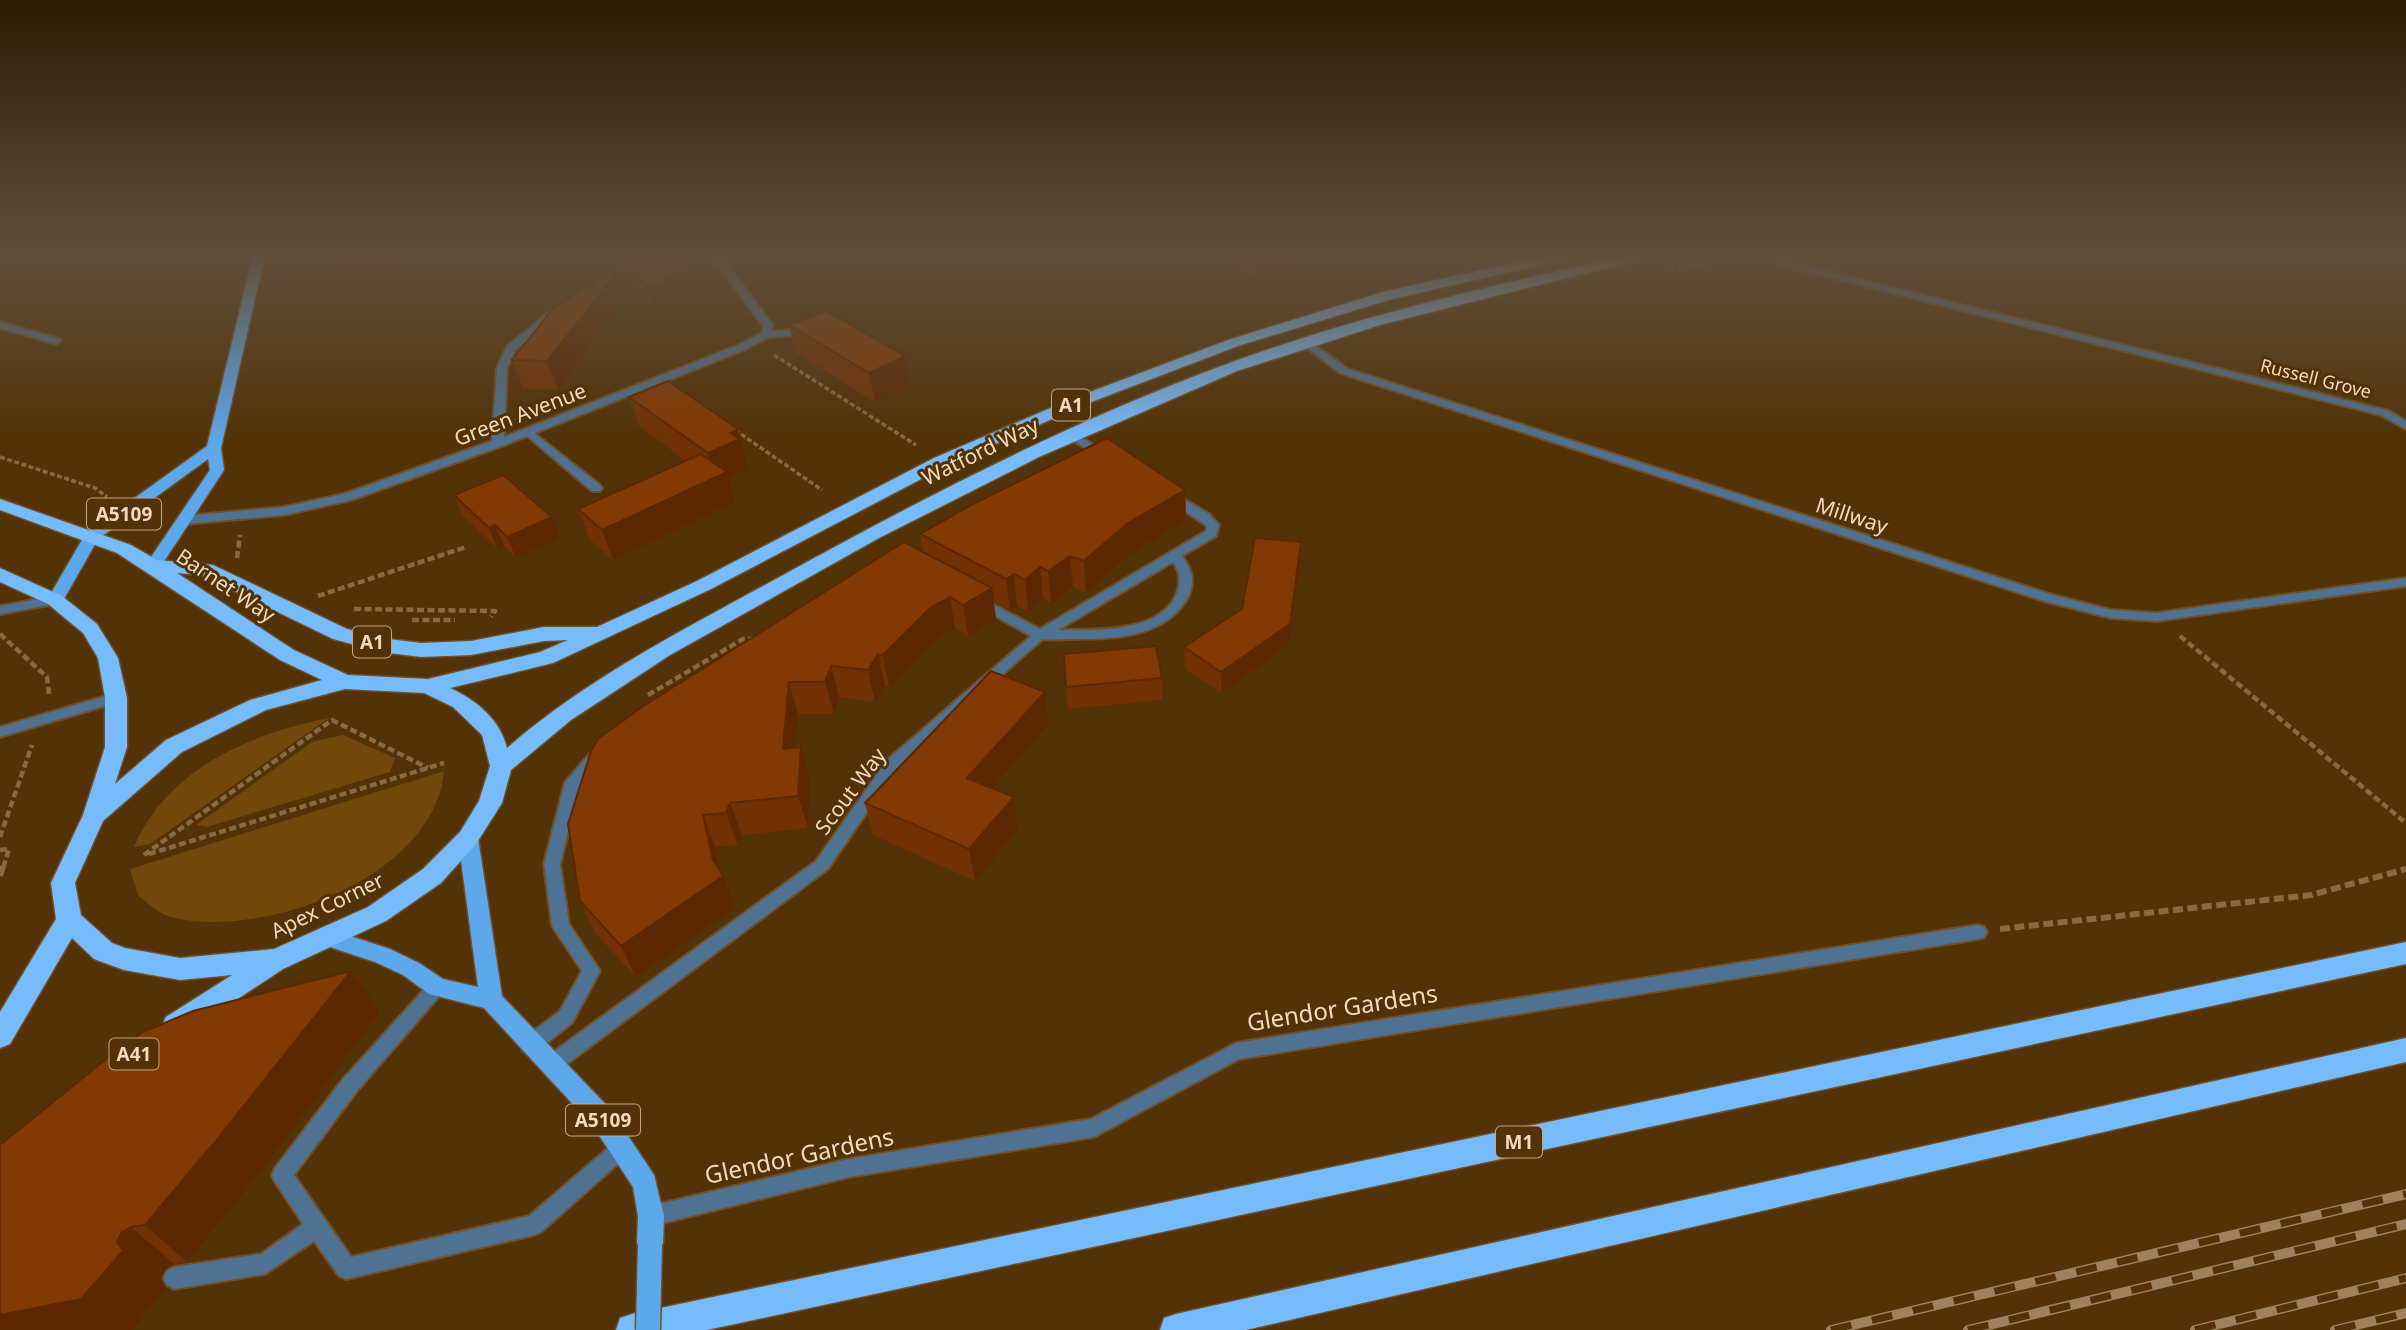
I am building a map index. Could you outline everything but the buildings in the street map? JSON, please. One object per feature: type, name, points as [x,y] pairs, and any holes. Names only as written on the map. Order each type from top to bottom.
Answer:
[{"type":"highway","name":"Watford Way","points":[[604,631],[704,585],[940,463],[1080,401],[1233,343],[1317,317]]},
{"type":"highway","name":"Watford Way","points":[[501,766],[548,723],[623,674],[936,499],[1199,380],[1306,342],[1395,317]]},
{"type":"highway","name":"Barnet Way","points":[[0,503],[92,536],[153,566],[287,655],[345,682]]},
{"type":"highway","name":"A1","points":[[153,566],[205,569],[340,634],[381,645],[421,650],[471,648],[544,634],[604,631]]},
{"type":"highway","points":[[0,573],[55,600],[90,628],[108,658],[116,698],[116,747],[94,817],[63,883],[69,920],[0,1036]]},
{"type":"highway","name":"A1","points":[[428,686],[546,658],[604,631]]},
{"type":"highway","points":[[94,817],[174,746],[258,705],[345,682],[428,686],[461,702],[492,732],[501,766]]},
{"type":"highway","name":"Apex Corner","points":[[69,920],[103,951],[124,959],[180,969],[277,960],[377,914],[432,876],[468,838],[490,803],[501,766]]},
{"type":"highway","name":"M1","points":[[632,1330],[2406,953]]},
{"type":"highway","name":"A41","points":[[156,1040],[277,960]]},
{"type":"highway","points":[[1176,1330],[2406,1050]]},
{"type":"main road","name":"A5109","points":[[153,566],[217,470],[214,448],[245,317]]},
{"type":"main road","name":"A5109","points":[[55,600],[92,536],[214,448]]},
{"type":"main road","points":[[329,938],[382,955],[411,969],[437,987],[491,1000],[468,838]]},
{"type":"main road","name":"A5109","points":[[491,1000],[530,1045],[552,1064],[602,1118],[645,1183],[651,1216],[648,1330]]},
{"type":"street","points":[[498,444],[502,368],[511,348],[549,317]]},
{"type":"street","points":[[761,317],[768,326],[767,334],[819,332]]},
{"type":"street","name":"Russell Grove","points":[[1999,317],[2385,414],[2406,426]]},
{"type":"street","points":[[0,325],[56,341]]},
{"type":"street","name":"Green Avenue","points":[[186,520],[284,511],[347,497],[529,432],[767,334]]},
{"type":"street","name":"Millway","points":[[1306,342],[1344,371],[1357,376],[2049,598],[2111,614],[2157,617],[2406,582]]},
{"type":"street","points":[[529,432],[596,488]]},
{"type":"street","points":[[1071,436],[1104,459]]},
{"type":"street","name":"Scout Way","points":[[552,1064],[822,865],[892,764],[1040,635],[1212,533],[1213,525],[1205,517],[1159,488]]},
{"type":"street","points":[[973,598],[1040,635],[1132,631],[1155,621],[1175,607],[1185,589],[1186,572],[1175,555]]},
{"type":"street","points":[[0,610],[55,600]]},
{"type":"street","points":[[0,732],[116,698]]},
{"type":"street","points":[[530,1045],[566,1017],[591,971],[561,926],[552,864],[573,782],[593,757],[613,742]]},
{"type":"street","name":"Glendor Gardens","points":[[651,1216],[849,1168],[1094,1128],[1236,1051],[1978,932]]},
{"type":"street","points":[[437,987],[350,1084],[282,1175],[346,1269],[534,1225],[622,1148]]},
{"type":"street","points":[[174,1278],[265,1264],[316,1227]]},
{"type":"path","points":[[752,341],[916,445]]},
{"type":"path","points":[[731,426],[822,490]]},
{"type":"path","points":[[0,457],[95,488],[113,502]]},
{"type":"path","points":[[237,561],[241,526]]},
{"type":"path","points":[[311,600],[331,590],[466,547]]},
{"type":"path","points":[[369,610],[495,611],[489,620]]},
{"type":"path","points":[[2157,617],[2406,823]]},
{"type":"path","points":[[401,621],[464,620]]},
{"type":"path","points":[[0,634],[47,677],[50,692]]},
{"type":"path","points":[[636,702],[743,639],[763,640]]},
{"type":"path","points":[[428,768],[332,720],[145,855],[157,852],[428,768],[444,763]]},
{"type":"path","points":[[0,837],[33,742]]},
{"type":"path","points":[[0,850],[9,849],[0,876]]},
{"type":"path","points":[[1978,932],[2311,895],[2406,869]]},
{"type":"shaded area","points":[[329,718],[150,844],[134,847],[167,796],[215,759],[270,734]]},
{"type":"shaded area","points":[[343,735],[395,758],[390,772],[207,827],[196,825],[312,742]]},
{"type":"shaded area","points":[[444,771],[434,809],[411,842],[379,870],[340,892],[297,909],[253,919],[211,922],[169,917],[138,896],[130,869]]},
{"type":"railway","points":[[1831,1330],[2406,1194]]},
{"type":"railway","points":[[1968,1330],[2406,1224]]},
{"type":"railway","points":[[2195,1330],[2406,1278]]},
{"type":"railway","points":[[2335,1330],[2406,1313]]}]
